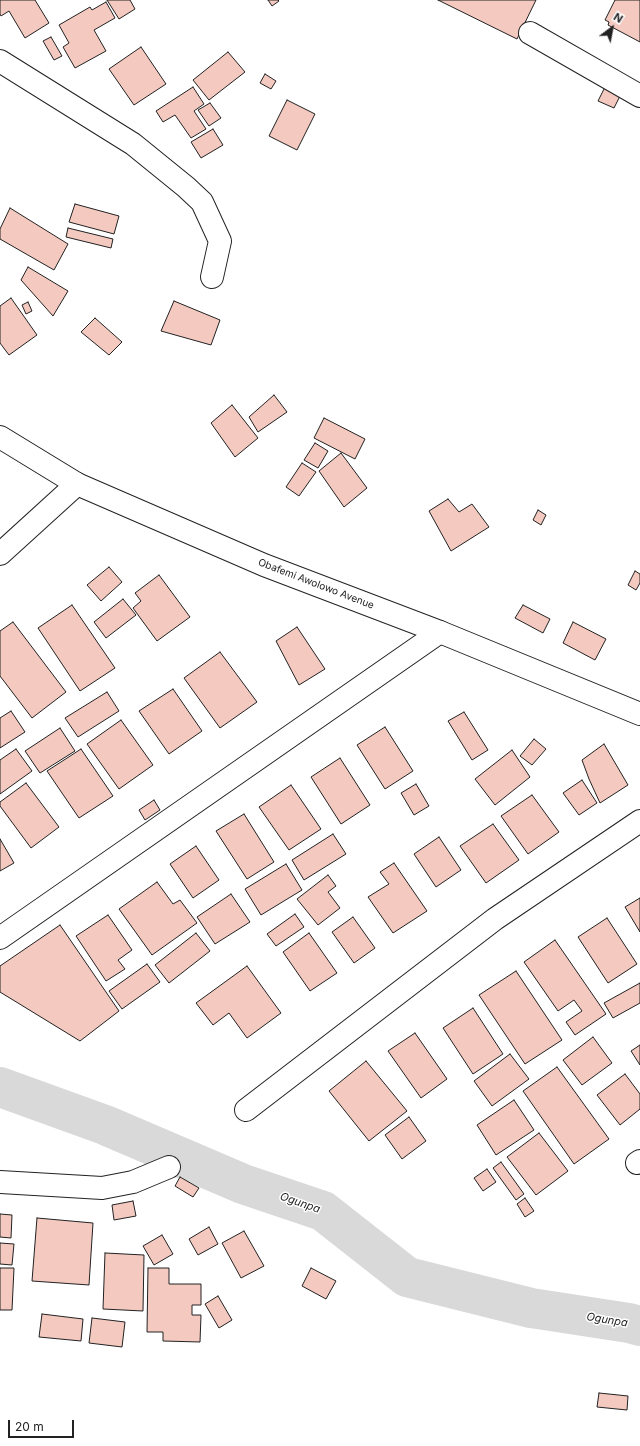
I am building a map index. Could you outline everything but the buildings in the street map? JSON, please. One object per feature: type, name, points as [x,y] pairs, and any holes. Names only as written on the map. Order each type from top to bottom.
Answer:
[{"type":"street","points":[[530,33],[640,96]]},
{"type":"street","points":[[0,61],[133,144],[202,202],[212,220],[220,241],[212,277]]},
{"type":"street","name":"Obafemi Awolowo Avenue","points":[[0,437],[77,484],[264,564],[440,632],[640,714]]},
{"type":"street","points":[[0,554],[77,484]]},
{"type":"street","points":[[0,938],[440,632]]},
{"type":"street","points":[[246,1110],[495,919],[640,821]]},
{"type":"street","points":[[0,1182],[102,1188],[133,1182],[169,1167]]},
{"type":"waterway","name":"Ogunpa","points":[[0,1087],[105,1125],[243,1184],[323,1211],[407,1277],[531,1308],[640,1326]]}]
